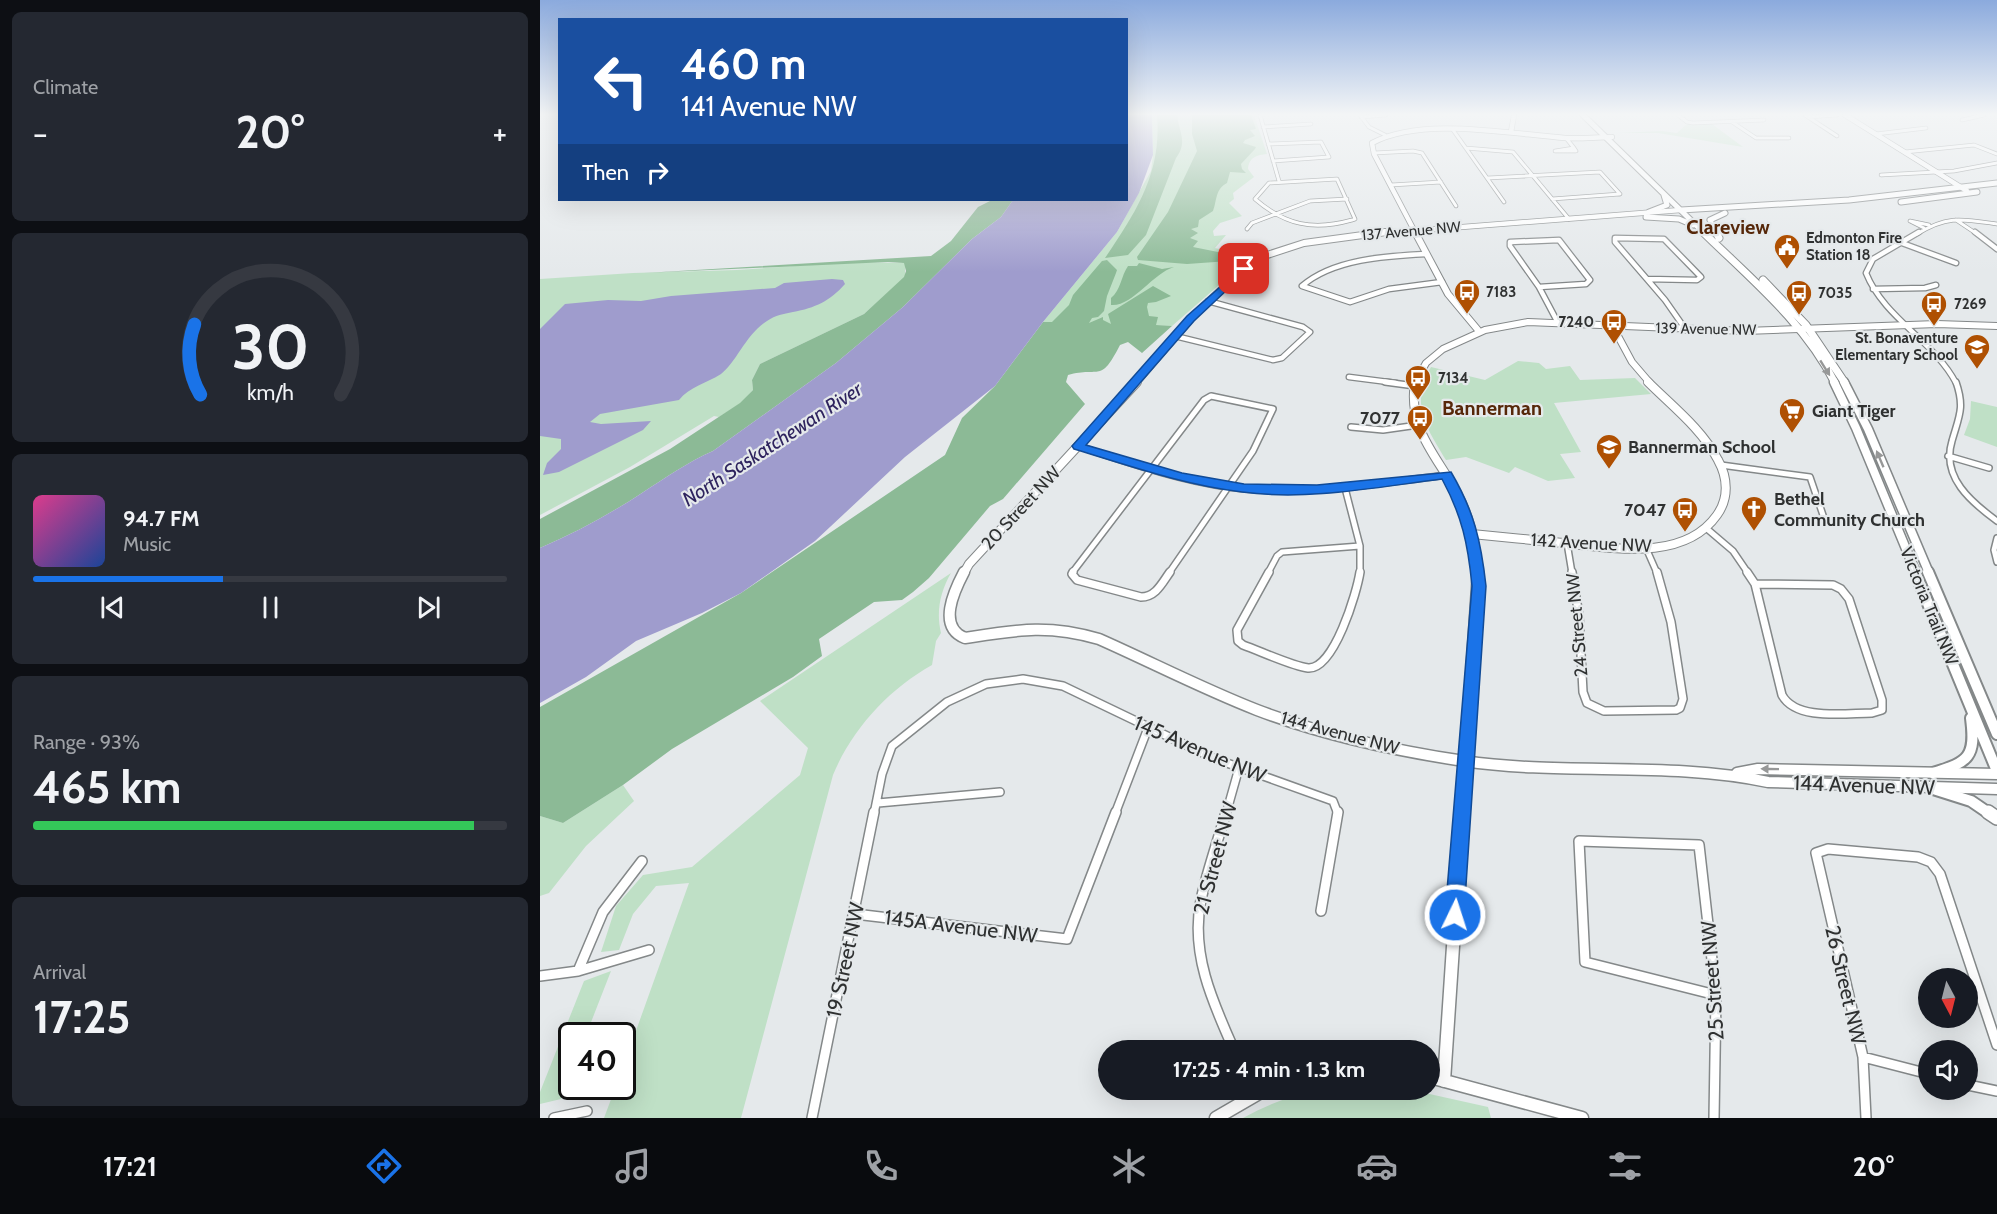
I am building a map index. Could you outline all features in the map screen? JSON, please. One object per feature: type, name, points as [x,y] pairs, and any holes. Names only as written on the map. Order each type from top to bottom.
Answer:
[{"type":"main road","name":"Victoria Trail NW","points":[[1638,167],[1681,210],[1690,213],[1719,238],[1779,296],[1841,375],[1868,429],[1997,734]]},
{"type":"main road","name":"Victoria Trail NW","points":[[1642,167],[1679,200],[1703,231],[1804,330],[1830,374],[1852,418],[1997,773]]},
{"type":"main road","name":"137 Avenue NW","points":[[1690,213],[1849,200],[1997,183]]},
{"type":"main road","name":"137 Avenue NW","points":[[1726,210],[1860,205],[1997,190]]},
{"type":"main road","points":[[1647,215],[1667,205],[1663,192]]},
{"type":"main road","points":[[1679,200],[1726,210]]},
{"type":"main road","points":[[1690,213],[1773,205]]},
{"type":"main road","points":[[1719,238],[1710,220],[1726,210]]},
{"type":"main road","points":[[1647,215],[1679,219],[1703,231]]},
{"type":"main road","points":[[1933,773],[1970,758],[1974,746],[1970,704]]},
{"type":"main road","points":[[1984,706],[1997,723]]},
{"type":"main road","points":[[1930,788],[1971,801],[1997,818]]},
{"type":"street","points":[[1275,167],[1279,181]]},
{"type":"street","points":[[1382,167],[1442,282],[1458,308],[1478,330]]},
{"type":"street","points":[[1431,167],[1456,206]]},
{"type":"street","points":[[1480,167],[1504,202]]},
{"type":"street","points":[[1526,167],[1569,219]]},
{"type":"street","points":[[1929,167],[1970,194]]},
{"type":"street","points":[[1881,175],[1937,172],[1969,167]]},
{"type":"street","points":[[1488,178],[1600,172],[1620,194],[1552,199]]},
{"type":"street","points":[[1337,179],[1347,199],[1355,219],[1353,221],[1300,225],[1275,215],[1255,198],[1270,183],[1337,179]]},
{"type":"street","points":[[1391,185],[1441,182]]},
{"type":"street","points":[[1247,229],[1252,223],[1312,201],[1347,199]]},
{"type":"street","name":"137 Avenue NW","points":[[1647,215],[1681,210]]},
{"type":"street","name":"137 Avenue NW","points":[[1256,260],[1277,250],[1304,243],[1413,229],[1690,213]]},
{"type":"street","points":[[1956,219],[1997,249]]},
{"type":"street","points":[[1997,224],[1956,219],[1927,227],[1873,259],[1868,266],[1866,276],[1873,289],[1946,365],[1960,394],[1961,421],[1948,456],[1950,468],[1961,488],[1997,521]]},
{"type":"street","points":[[1647,279],[1701,279],[1701,276],[1668,241],[1661,238],[1615,238],[1615,242],[1686,330]]},
{"type":"street","points":[[1538,287],[1589,283],[1590,280],[1557,240],[1510,242],[1510,246],[1538,287],[1551,306],[1557,321]]},
{"type":"street","points":[[1902,243],[1956,263]]},
{"type":"street","points":[[1426,254],[1351,264],[1318,276],[1302,286],[1350,302],[1398,287],[1442,282]]},
{"type":"street","name":"20 Street NW","points":[[966,638],[954,632],[951,615],[953,595],[959,579],[975,558],[1078,446],[1174,336],[1208,301],[1256,260]]},
{"type":"street","points":[[1873,289],[1925,288],[1936,285]]},
{"type":"street","points":[[1174,336],[1276,360],[1308,336],[1310,330],[1208,301]]},
{"type":"street","name":"139 Avenue NW","points":[[1415,386],[1426,364],[1449,343],[1478,330],[1517,323],[1557,321],[1686,330],[1804,330],[1946,323],[1997,326]]},
{"type":"street","points":[[1612,325],[1623,352],[1636,371],[1703,439],[1721,465],[1726,487],[1725,501],[1720,512],[1706,528],[1733,551],[1755,584],[1782,696],[1791,707],[1806,712],[1872,713],[1881,710],[1882,700],[1849,598],[1841,589],[1828,585],[1755,584]]},
{"type":"street","points":[[1349,377],[1415,386],[1414,408],[1418,425],[1464,507],[1478,565],[1479,596],[1464,761],[1444,1081]]},
{"type":"street","points":[[1211,396],[1273,409],[1272,416],[1253,451],[1157,591],[1149,597],[1137,596],[1081,581],[1072,574],[1076,566],[1153,470],[1204,400],[1211,396]]},
{"type":"street","points":[[1351,428],[1383,430],[1418,425]]},
{"type":"street","points":[[1078,446],[1153,470],[1229,487],[1283,490],[1345,488],[1446,475]]},
{"type":"street","points":[[1948,456],[1989,468]]},
{"type":"street","points":[[1721,465],[1810,477],[1825,520]]},
{"type":"street","points":[[1345,488],[1356,520],[1361,546],[1362,561],[1354,604],[1324,662],[1315,668],[1307,668],[1244,645],[1237,639],[1237,630],[1277,556],[1282,552],[1361,546]]},
{"type":"street","name":"142 Avenue NW","points":[[1472,534],[1646,548],[1677,543],[1706,528]]},
{"type":"street","points":[[1997,538],[1994,550],[1997,562]]},
{"type":"street","name":"24 Street NW","points":[[1567,543],[1579,616],[1583,692],[1589,705],[1604,711],[1670,711],[1680,708],[1683,699],[1672,622],[1661,583],[1646,548]]},
{"type":"street","name":"144 Avenue NW","points":[[966,638],[1032,628],[1075,632],[1099,639],[1215,692],[1268,713],[1353,739],[1464,761],[1588,771],[1731,774],[1768,782],[1997,789]]},
{"type":"street","name":"145 Avenue NW","points":[[961,694],[986,684],[1008,680],[1051,682],[1069,688],[1148,728],[1239,768],[1322,796],[1336,804],[1338,818],[1321,911]]},
{"type":"street","name":"19 Street NW","points":[[812,1118],[878,803],[882,774],[892,746],[914,727],[961,694]]},
{"type":"street","name":"145A Avenue NW","points":[[855,914],[1067,939],[1148,728]]},
{"type":"street","name":"21 Street NW","points":[[1230,1040],[1203,977],[1198,951],[1197,924],[1201,901],[1239,768]]},
{"type":"street","name":"144 Avenue NW","points":[[1731,774],[1758,769],[1997,773]]},
{"type":"street","points":[[878,803],[1000,792]]},
{"type":"street","name":"25 Street NW","points":[[1714,1118],[1716,995],[1699,845],[1579,841],[1585,962],[1716,995]]},
{"type":"street","name":"26 Street NW","points":[[1866,1118],[1863,1056],[1816,853],[1828,849],[1918,856],[1931,862],[1940,874],[1997,1045]]},
{"type":"street","points":[[578,971],[603,912],[642,861]]},
{"type":"street","points":[[540,976],[578,971],[649,950]]},
{"type":"street","points":[[1863,1056],[1918,1071]]},
{"type":"street","points":[[1440,1080],[1582,1118]]},
{"type":"street","points":[[1978,1088],[1997,1091]]},
{"type":"street","points":[[1216,1118],[1243,1100]]},
{"type":"street","points":[[554,1118],[587,1111]]},
{"type":"green space","points":[[1151,167],[1248,167],[1254,177],[1233,193],[1234,199],[1229,203],[1242,216],[1220,223],[1213,231],[1214,236],[1226,235],[1215,248],[1251,257],[1172,326],[1043,322],[1117,232]]},
{"type":"green space","points":[[1152,167],[1172,167],[1146,235],[1128,255],[1105,258],[1136,208]]},
{"type":"green space","points":[[1189,167],[1242,167],[1246,173],[1230,172],[1227,183],[1218,192],[1213,211],[1199,220],[1198,227],[1191,229],[1198,233],[1190,238],[1198,241],[1193,247],[1248,258],[1187,264],[1138,260],[1137,257],[1168,212]]},
{"type":"green space","points":[[990,201],[1012,201],[1001,217],[972,239],[903,307],[836,363],[713,451],[686,465],[605,516],[540,548],[540,519],[670,449],[740,403],[753,390],[752,380],[760,364],[864,314],[904,277],[906,271],[904,263],[888,262],[644,273],[931,256],[951,241],[978,207]]},
{"type":"green space","points":[[1107,260],[1117,270],[1104,311],[1098,317],[1092,318],[1089,323],[1103,317],[1103,320],[1111,324],[1108,314],[1153,286],[1171,296],[1148,303],[1149,316],[1158,317],[1156,325],[1172,326],[1142,353],[1128,342],[1120,345],[1103,369],[1068,375],[1066,382],[1085,404],[1003,499],[990,506],[929,578],[902,600],[874,602],[819,639],[822,656],[793,677],[672,749],[623,785],[563,823],[540,816],[540,707],[741,593],[945,455],[962,418],[995,386],[1043,322],[1052,322],[1069,305],[1073,295],[1102,261]]},
{"type":"green space","points":[[853,262],[905,263],[905,277],[864,314],[760,364],[752,380],[753,390],[741,403],[719,417],[714,416],[630,467],[540,515],[540,279]]},
{"type":"green space","points":[[1139,263],[1162,269],[1174,267],[1166,270],[1127,301],[1111,305],[1111,298],[1117,291],[1128,266],[1137,266]]},
{"type":"green space","points":[[1518,361],[1539,363],[1546,369],[1570,366],[1580,380],[1635,378],[1651,394],[1554,403],[1581,452],[1560,454],[1575,478],[1548,481],[1515,467],[1509,473],[1466,457],[1446,460],[1427,426],[1421,404],[1421,393],[1431,367],[1485,380]]},
{"type":"green space","points":[[1971,401],[1997,407],[1997,447],[1964,435],[1970,419]]},
{"type":"green space","points":[[951,573],[940,602],[941,633],[936,641],[932,665],[887,698],[861,726],[833,775],[741,1118],[604,1118],[611,1100],[636,1100],[636,1031],[689,883],[656,886],[633,914],[619,950],[601,952],[616,906],[643,875],[692,867],[800,775],[808,748],[760,701]]},
{"type":"green space","points":[[623,785],[634,801],[586,846],[549,893],[540,896],[540,816],[563,823]]},
{"type":"green space","points":[[611,971],[591,1022],[568,1022],[584,981]]},
{"type":"green space","points":[[558,1047],[558,1100],[540,1104],[540,1092]]},
{"type":"green space","points":[[1440,1096],[1488,1107],[1491,1118],[1243,1118],[1281,1100],[1440,1100]]},
{"type":"water","name":"North Saskatchewan River","points":[[1128,167],[1149,167],[1139,193],[1117,232],[1043,322],[995,386],[905,457],[815,541],[741,593],[702,613],[636,641],[586,677],[540,703],[540,548],[605,516],[686,465],[713,451],[836,363],[903,307],[972,239],[1001,217],[1012,201],[1128,201]]},
{"type":"water","points":[[843,280],[845,284],[822,303],[773,317],[767,321],[753,333],[732,363],[721,374],[693,388],[679,400],[600,414],[590,422],[601,424],[651,421],[643,430],[559,472],[543,475],[547,463],[561,449],[561,439],[540,436],[540,329],[565,304],[608,300],[641,301],[671,296],[775,288],[784,283]]},
{"type":"place","name":"Edmonton Fire Station 18","points":[[1787,270]]},
{"type":"place","name":"7183","points":[[1467,315]]},
{"type":"place","name":"7035","points":[[1799,316]]},
{"type":"place","name":"7269","points":[[1934,327]]},
{"type":"place","name":"7240","points":[[1614,345]]},
{"type":"place","name":"St. Bonaventure Elementary School","points":[[1977,370]]},
{"type":"place","name":"7134","points":[[1418,401]]},
{"type":"place","name":"Giant Tiger","points":[[1792,434]]},
{"type":"place","name":"7077","points":[[1420,441]]},
{"type":"place","name":"Bannerman School","points":[[1609,470]]},
{"type":"place","name":"Bethel Community Church","points":[[1754,532]]},
{"type":"place","name":"7047","points":[[1685,533]]},
{"type":"district","name":"Clareview","points":[[1728,227]]},
{"type":"district","name":"Bannerman","points":[[1492,408]]},
{"type":"route","points":[[1244,269],[1174,336],[1123,398],[1078,446],[1153,470],[1229,487],[1317,490],[1446,475],[1464,507],[1469,523],[1478,565],[1479,586],[1464,761],[1455,915]]}]
